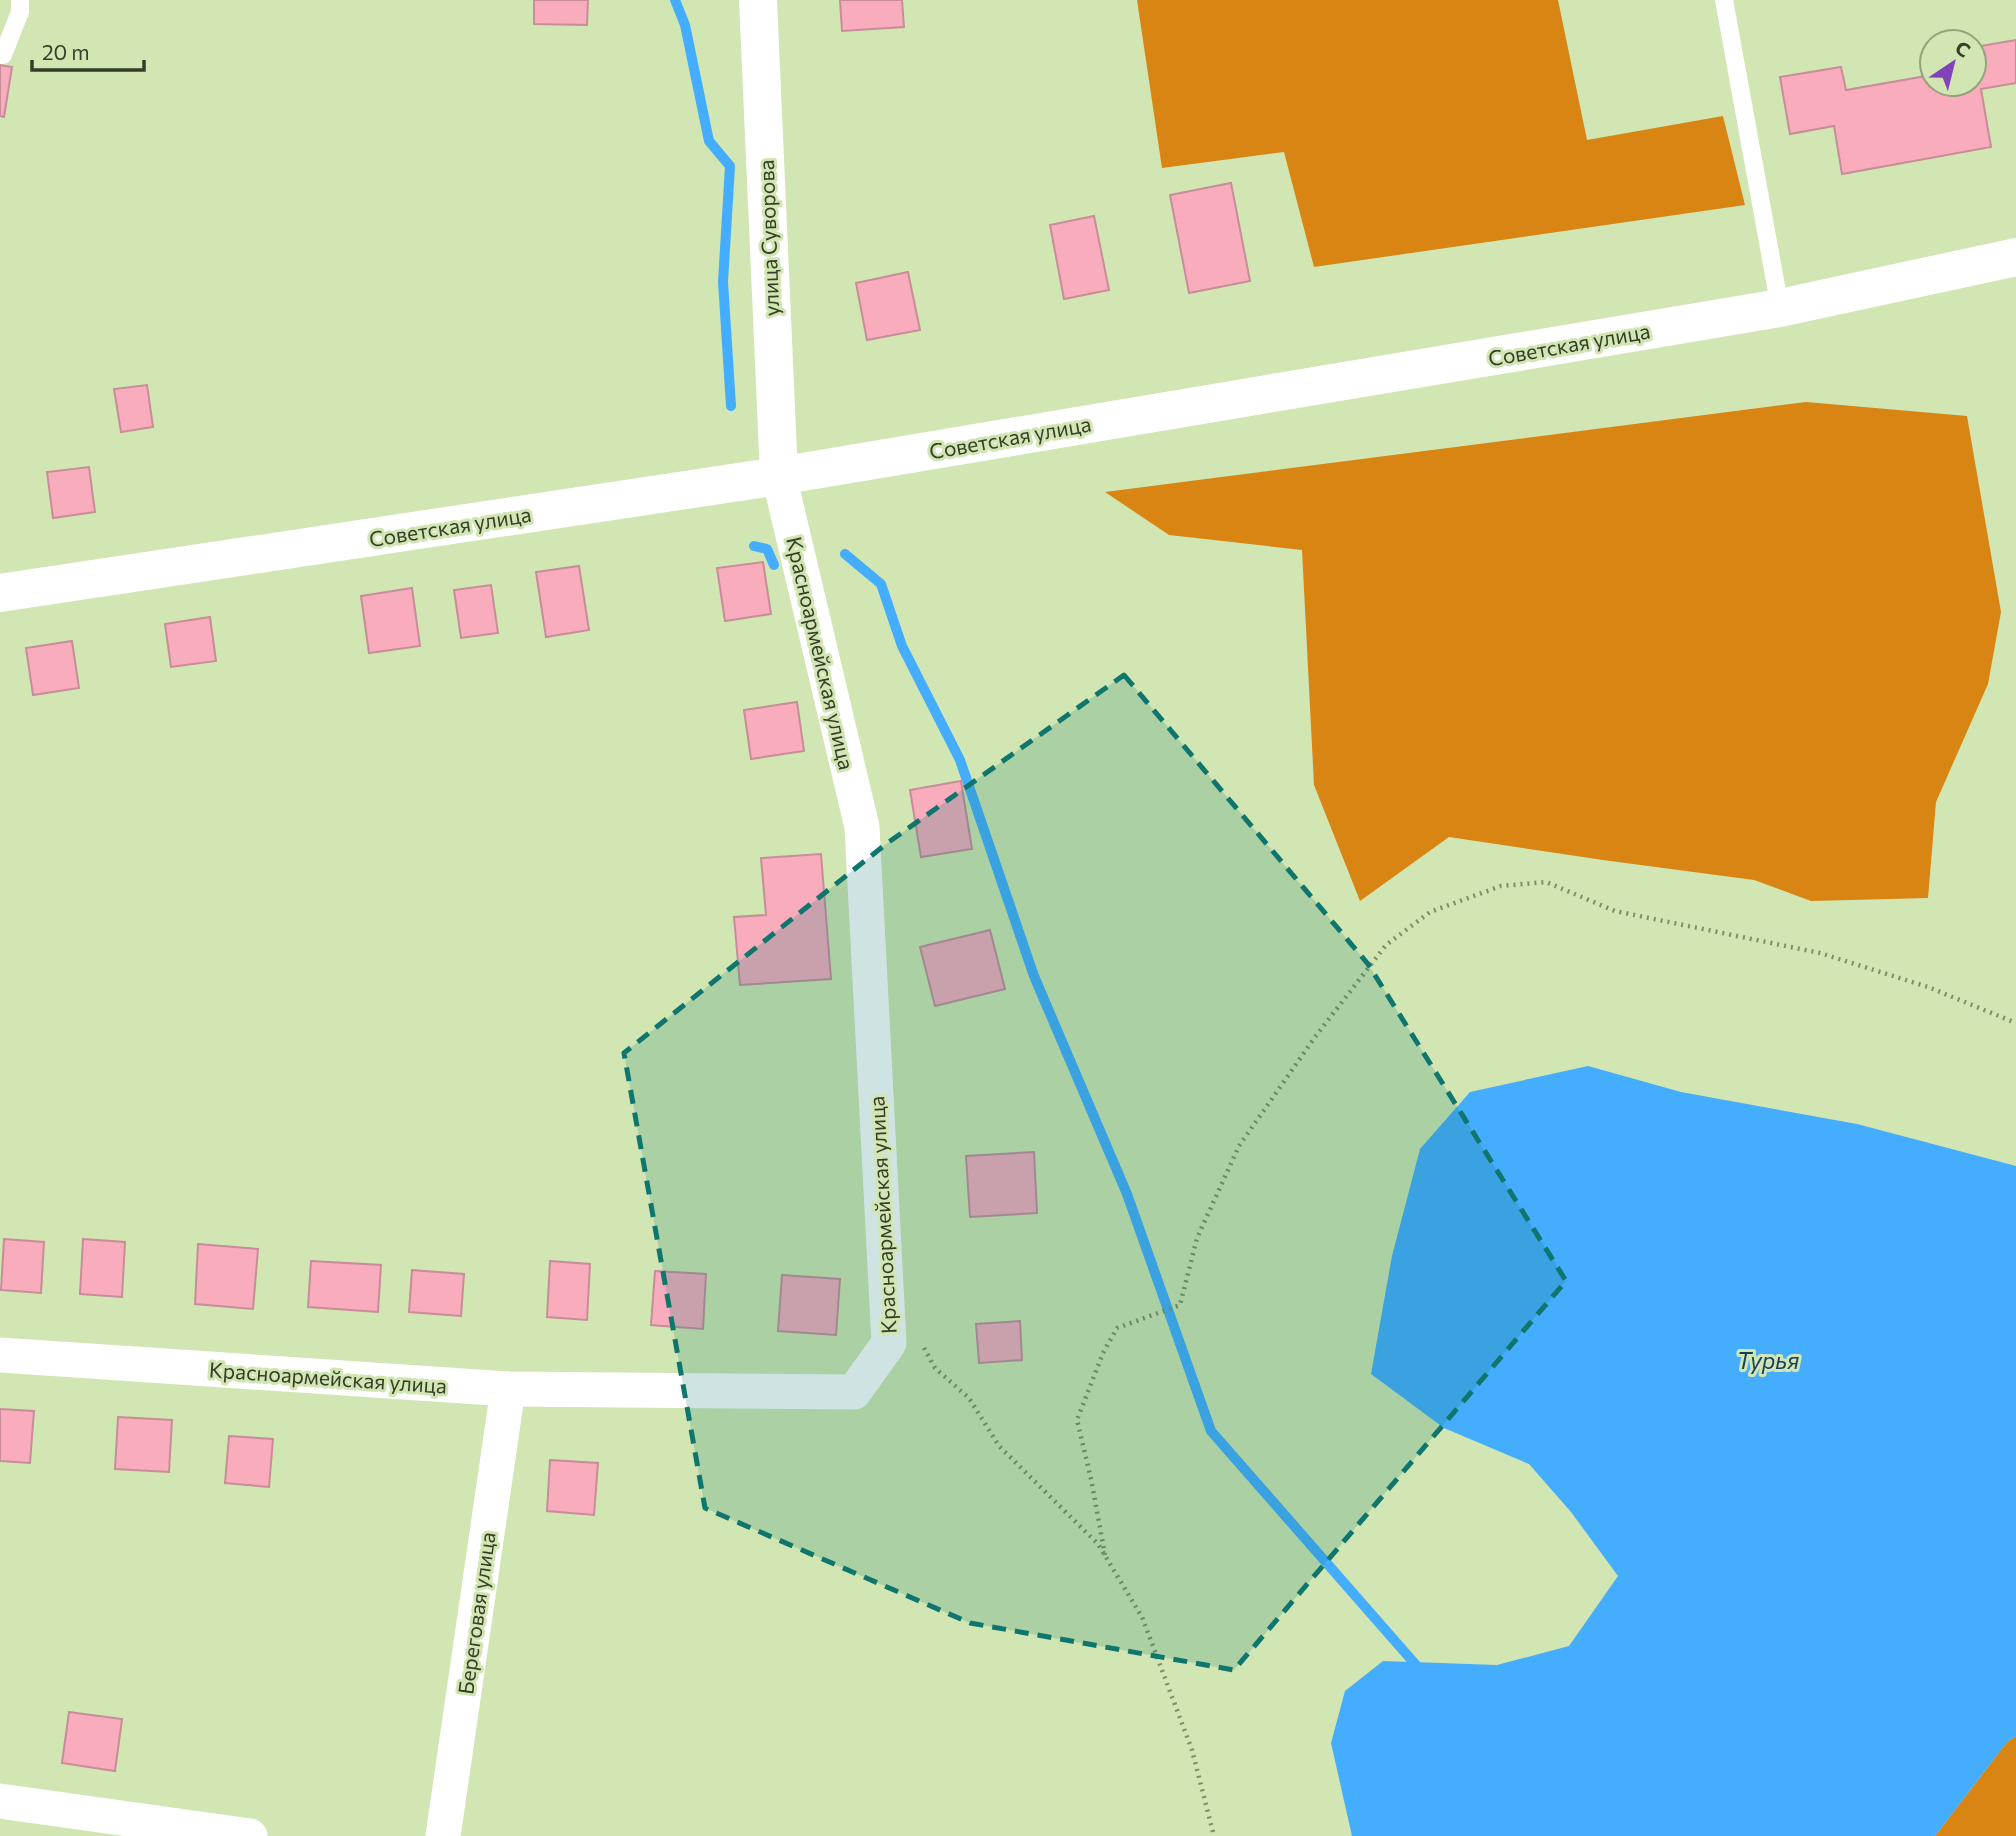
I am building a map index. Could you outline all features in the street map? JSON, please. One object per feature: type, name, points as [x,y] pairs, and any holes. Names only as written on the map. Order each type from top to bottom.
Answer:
[{"type":"main road","name":"улица Суворова","points":[[758,0],[779,476]]},
{"type":"main road","name":"Советская улица","points":[[0,593],[779,476],[1780,308],[2016,257]]},
{"type":"street","name":"Красноармейская улица","points":[[0,1355],[508,1390],[854,1392],[889,1343],[862,827],[779,476]]},
{"type":"street","name":"Береговая улица","points":[[443,1836],[508,1390]]},
{"type":"street","points":[[0,1801],[250,1836]]},
{"type":"lane","points":[[3,55],[20,12],[20,0]]},
{"type":"lane","points":[[1724,0],[1780,308]]},
{"type":"path","points":[[1105,1555],[1077,1420],[1103,1353],[1117,1328],[1180,1305],[1197,1238],[1240,1146],[1315,1037],[1387,945],[1430,912],[1501,886],[1546,882],[1615,911],[1820,953],[1928,987],[2016,1023]]},
{"type":"path","points":[[887,1302],[921,1342],[935,1368],[969,1398],[999,1446],[1098,1544],[1105,1555],[1142,1617],[1192,1750],[1214,1836]]},
{"type":"highlighted area","points":[[1124,675],[1368,964],[1566,1281],[1234,1670],[970,1623],[705,1508],[624,1053],[886,844]]},
{"type":"shaded area","points":[[1137,0],[1558,0],[1587,140],[1723,116],[1745,205],[1314,267],[1284,152],[1162,168]]},
{"type":"shaded area","points":[[1806,402],[1967,416],[2001,612],[1988,684],[1936,802],[1928,898],[1811,901],[1754,880],[1449,837],[1360,901],[1314,785],[1302,550],[1169,535],[1105,492]]},
{"type":"shaded area","points":[[2016,1736],[2016,1836],[1935,1836],[2007,1742]]},
{"type":"water","name":"Турья","points":[[1588,1066],[1681,1092],[1857,1124],[2016,1166],[2016,1736],[2007,1742],[1935,1836],[1352,1836],[1331,1743],[1345,1691],[1383,1661],[1497,1665],[1569,1646],[1618,1576],[1571,1512],[1529,1464],[1444,1428],[1371,1374],[1392,1256],[1420,1149],[1470,1092]]},
{"type":"building","points":[[534,0],[588,0],[587,25],[534,24]]},
{"type":"building","points":[[840,0],[902,0],[904,27],[842,31]]},
{"type":"building","points":[[2016,40],[2016,83],[1988,88],[1988,45]]},
{"type":"building","points":[[0,65],[12,67],[4,117],[0,116]]},
{"type":"building","points":[[1841,67],[1846,90],[1918,77],[1918,98],[1983,98],[1991,147],[1842,174],[1834,126],[1790,134],[1780,77]]},
{"type":"building","points":[[1231,183],[1250,281],[1189,293],[1170,195]]},
{"type":"building","points":[[1094,216],[1109,290],[1064,299],[1050,225]]},
{"type":"building","points":[[908,272],[920,330],[867,340],[856,283]]},
{"type":"building","points":[[147,385],[153,427],[121,432],[114,389]]},
{"type":"building","points":[[89,467],[95,512],[53,518],[47,472]]},
{"type":"building","points":[[763,562],[771,614],[725,621],[717,568]]},
{"type":"building","points":[[579,566],[589,630],[546,637],[536,572]]},
{"type":"building","points":[[491,585],[498,633],[461,638],[454,590]]},
{"type":"building","points":[[412,588],[420,646],[369,653],[361,596]]},
{"type":"building","points":[[210,617],[216,661],[171,667],[165,624]]},
{"type":"building","points":[[72,641],[79,688],[33,695],[26,648]]},
{"type":"building","points":[[797,702],[804,751],[751,759],[744,710]]},
{"type":"building","points":[[961,781],[972,849],[921,857],[910,790]]},
{"type":"building","points":[[821,854],[831,979],[740,985],[734,917],[766,915],[761,858]]},
{"type":"building","points":[[990,930],[1005,989],[935,1006],[920,947]]},
{"type":"building","points":[[1034,1152],[1037,1213],[970,1217],[966,1156]]},
{"type":"building","points":[[4,1239],[44,1242],[41,1293],[1,1290]]},
{"type":"building","points":[[83,1239],[125,1242],[122,1297],[80,1294]]},
{"type":"building","points":[[198,1244],[258,1249],[253,1309],[195,1304]]},
{"type":"building","points":[[311,1261],[381,1265],[378,1312],[308,1307]]},
{"type":"building","points":[[550,1261],[590,1264],[587,1320],[547,1317]]},
{"type":"building","points":[[412,1270],[464,1274],[461,1316],[409,1312]]},
{"type":"building","points":[[655,1271],[706,1274],[703,1329],[651,1325]]},
{"type":"building","points":[[782,1275],[840,1279],[836,1335],[778,1331]]},
{"type":"building","points":[[1020,1321],[1022,1360],[979,1363],[976,1324]]},
{"type":"building","points":[[0,1409],[34,1411],[30,1463],[0,1461]]},
{"type":"building","points":[[118,1417],[172,1420],[169,1472],[115,1469]]},
{"type":"building","points":[[229,1436],[273,1439],[269,1487],[225,1483]]},
{"type":"building","points":[[550,1460],[598,1463],[594,1515],[547,1511]]},
{"type":"building","points":[[69,1712],[122,1719],[115,1771],[62,1763]]},
{"type":"waterway","points":[[675,0],[685,25],[709,141],[730,166],[723,282],[731,406]]},
{"type":"waterway","points":[[754,546],[767,549],[774,565]]},
{"type":"waterway","points":[[845,554],[881,584],[902,646],[960,760],[1034,976],[1127,1194],[1211,1431],[1423,1673]]}]
